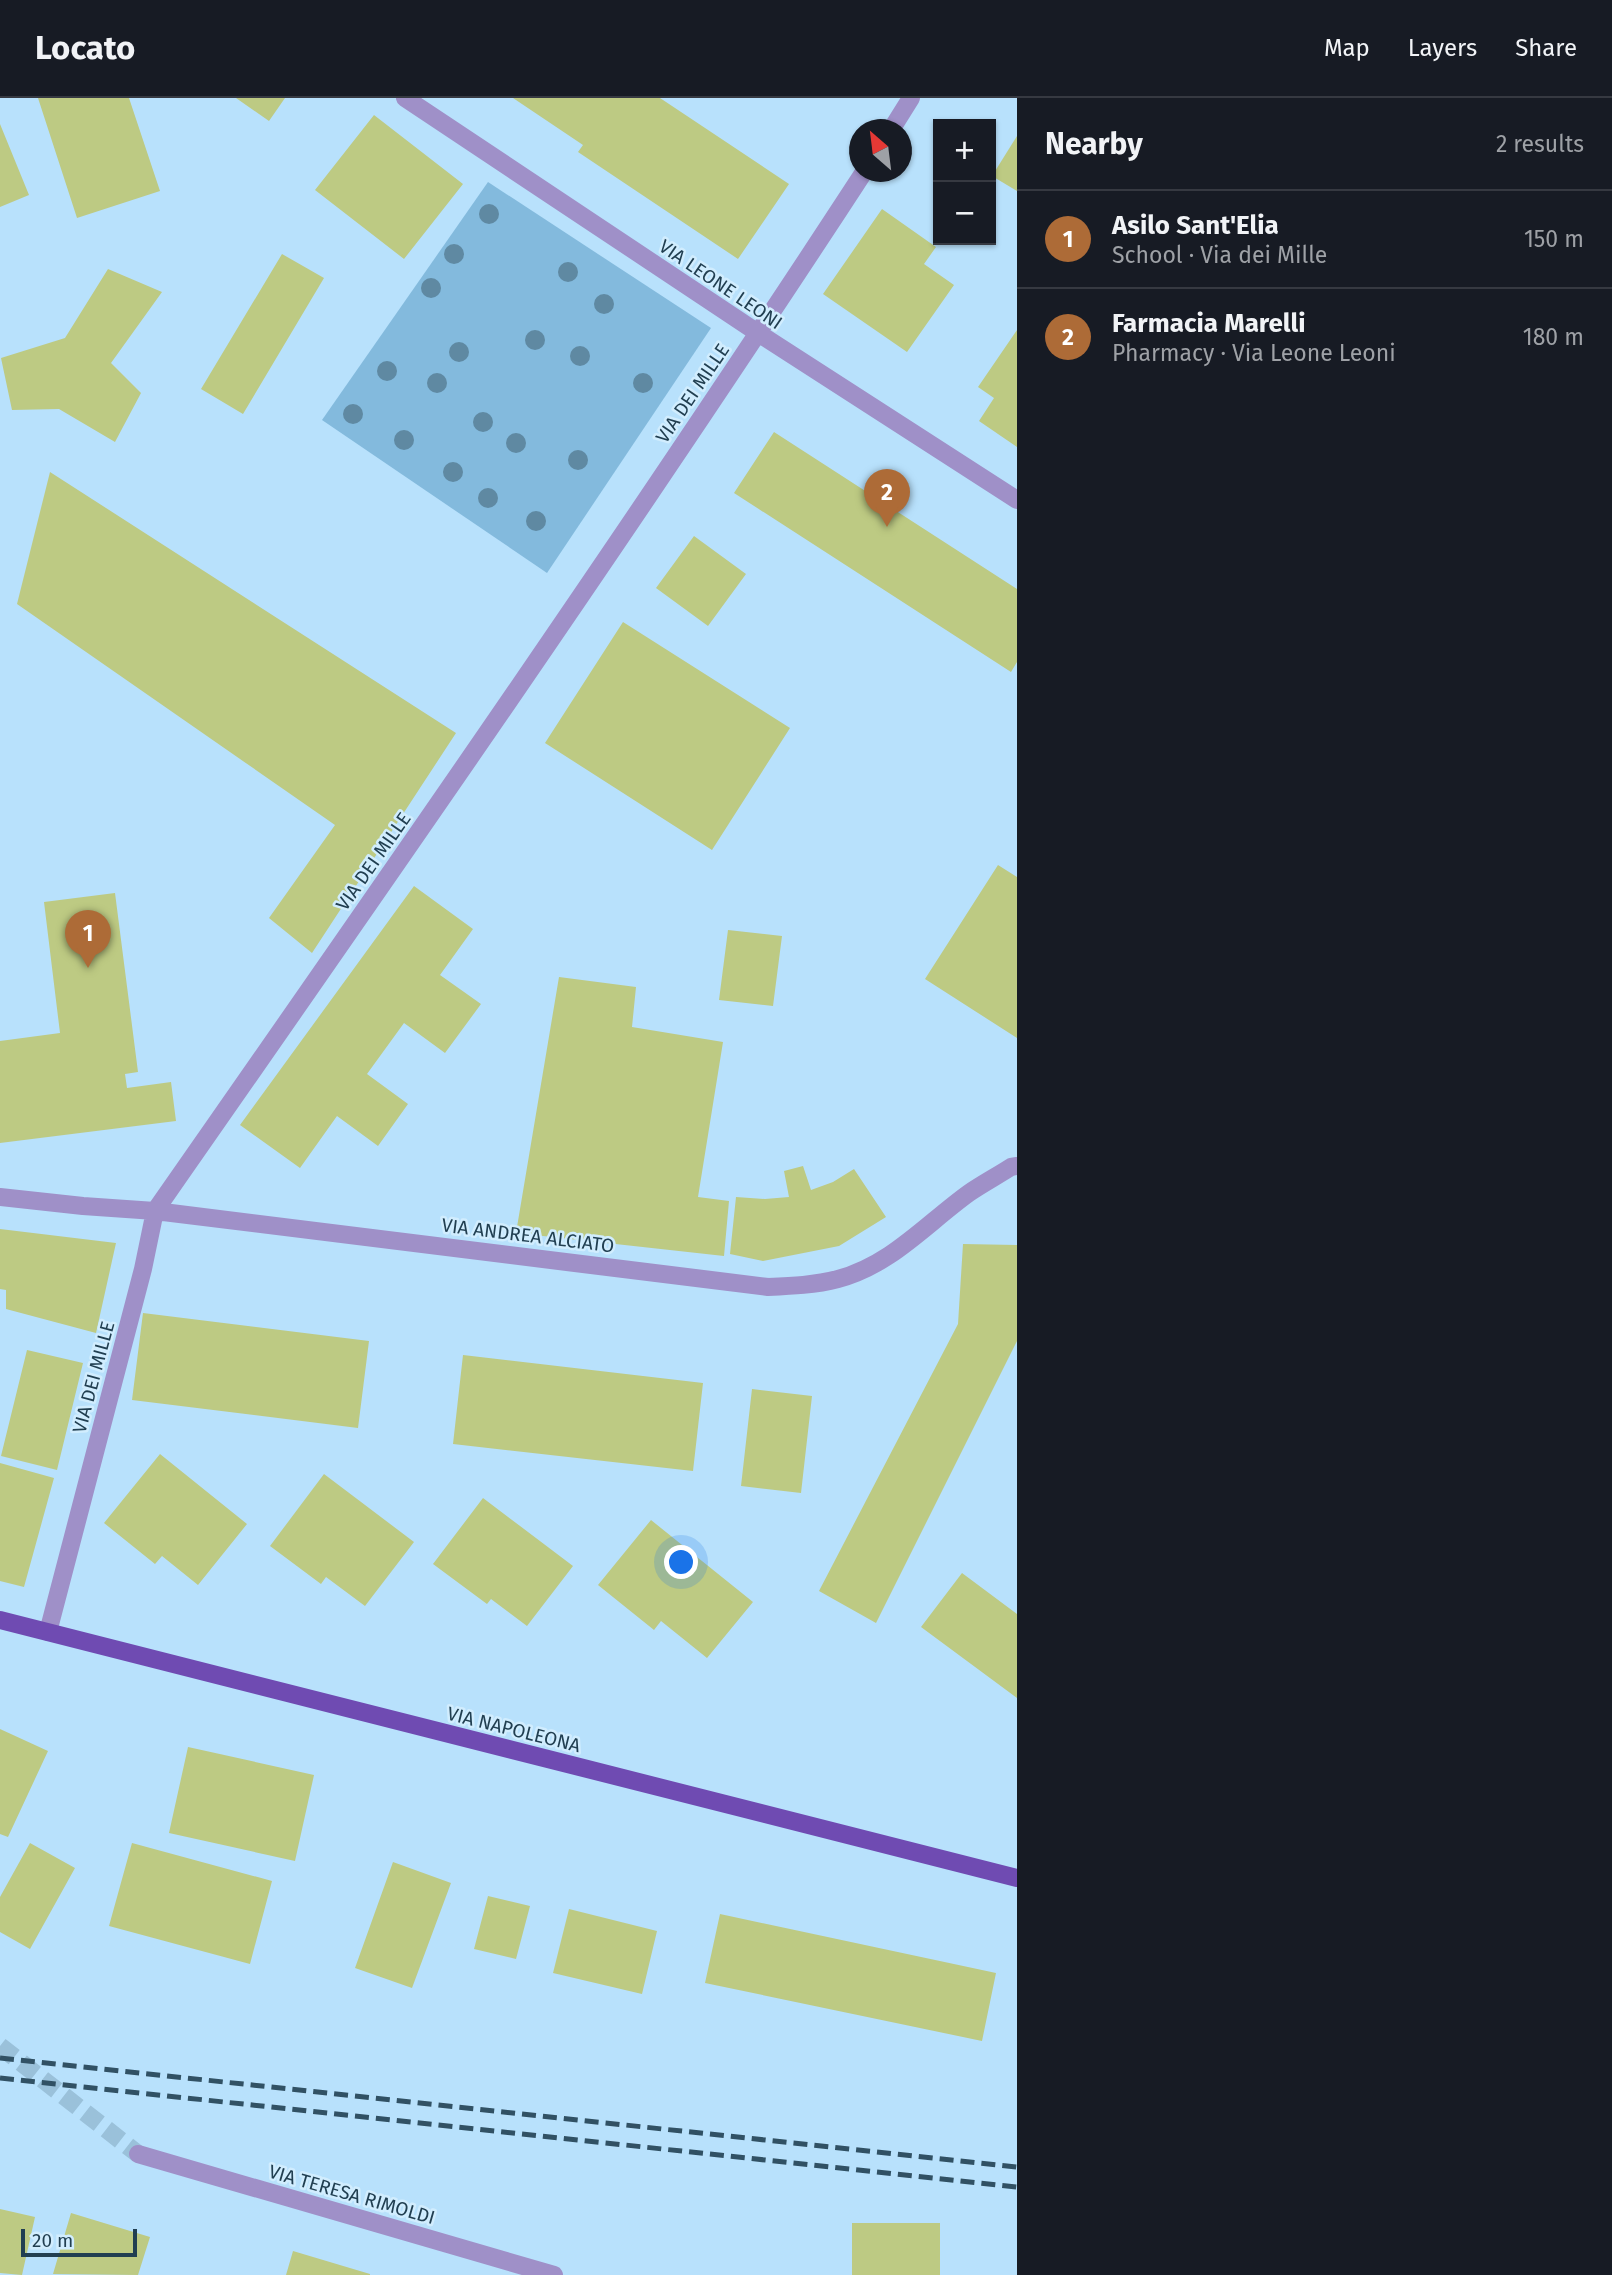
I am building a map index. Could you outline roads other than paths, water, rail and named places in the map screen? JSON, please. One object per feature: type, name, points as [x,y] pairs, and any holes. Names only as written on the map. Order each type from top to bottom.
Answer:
[{"type":"main road","name":"VIA NAPOLEONA","points":[[0,1620],[1017,1878]]},
{"type":"street","name":"VIA LEONE LEONI","points":[[405,98],[758,334],[1017,500]]},
{"type":"street","points":[[898,119],[911,98]]},
{"type":"street","name":"VIA DEI MILLE","points":[[48,1632],[143,1269],[155,1211],[462,769],[758,334],[857,182]]},
{"type":"street","name":"VIA ANDREA ALCIATO","points":[[0,1197],[155,1211],[768,1287],[804,1286],[840,1279],[873,1265],[904,1247],[969,1193],[1017,1166]]},
{"type":"street","name":"VIA TERESA RIMOLDI","points":[[138,2154],[554,2275]]},
{"type":"tunnel","points":[[0,2046],[138,2154]]},
{"type":"railway","points":[[0,2058],[1017,2167]]},
{"type":"railway","points":[[0,2078],[1017,2187]]},
{"type":"place","name":"Farmacia Marelli","points":[[887,527]]},
{"type":"place","name":"Asilo Sant'Elia","points":[[88,968]]}]
